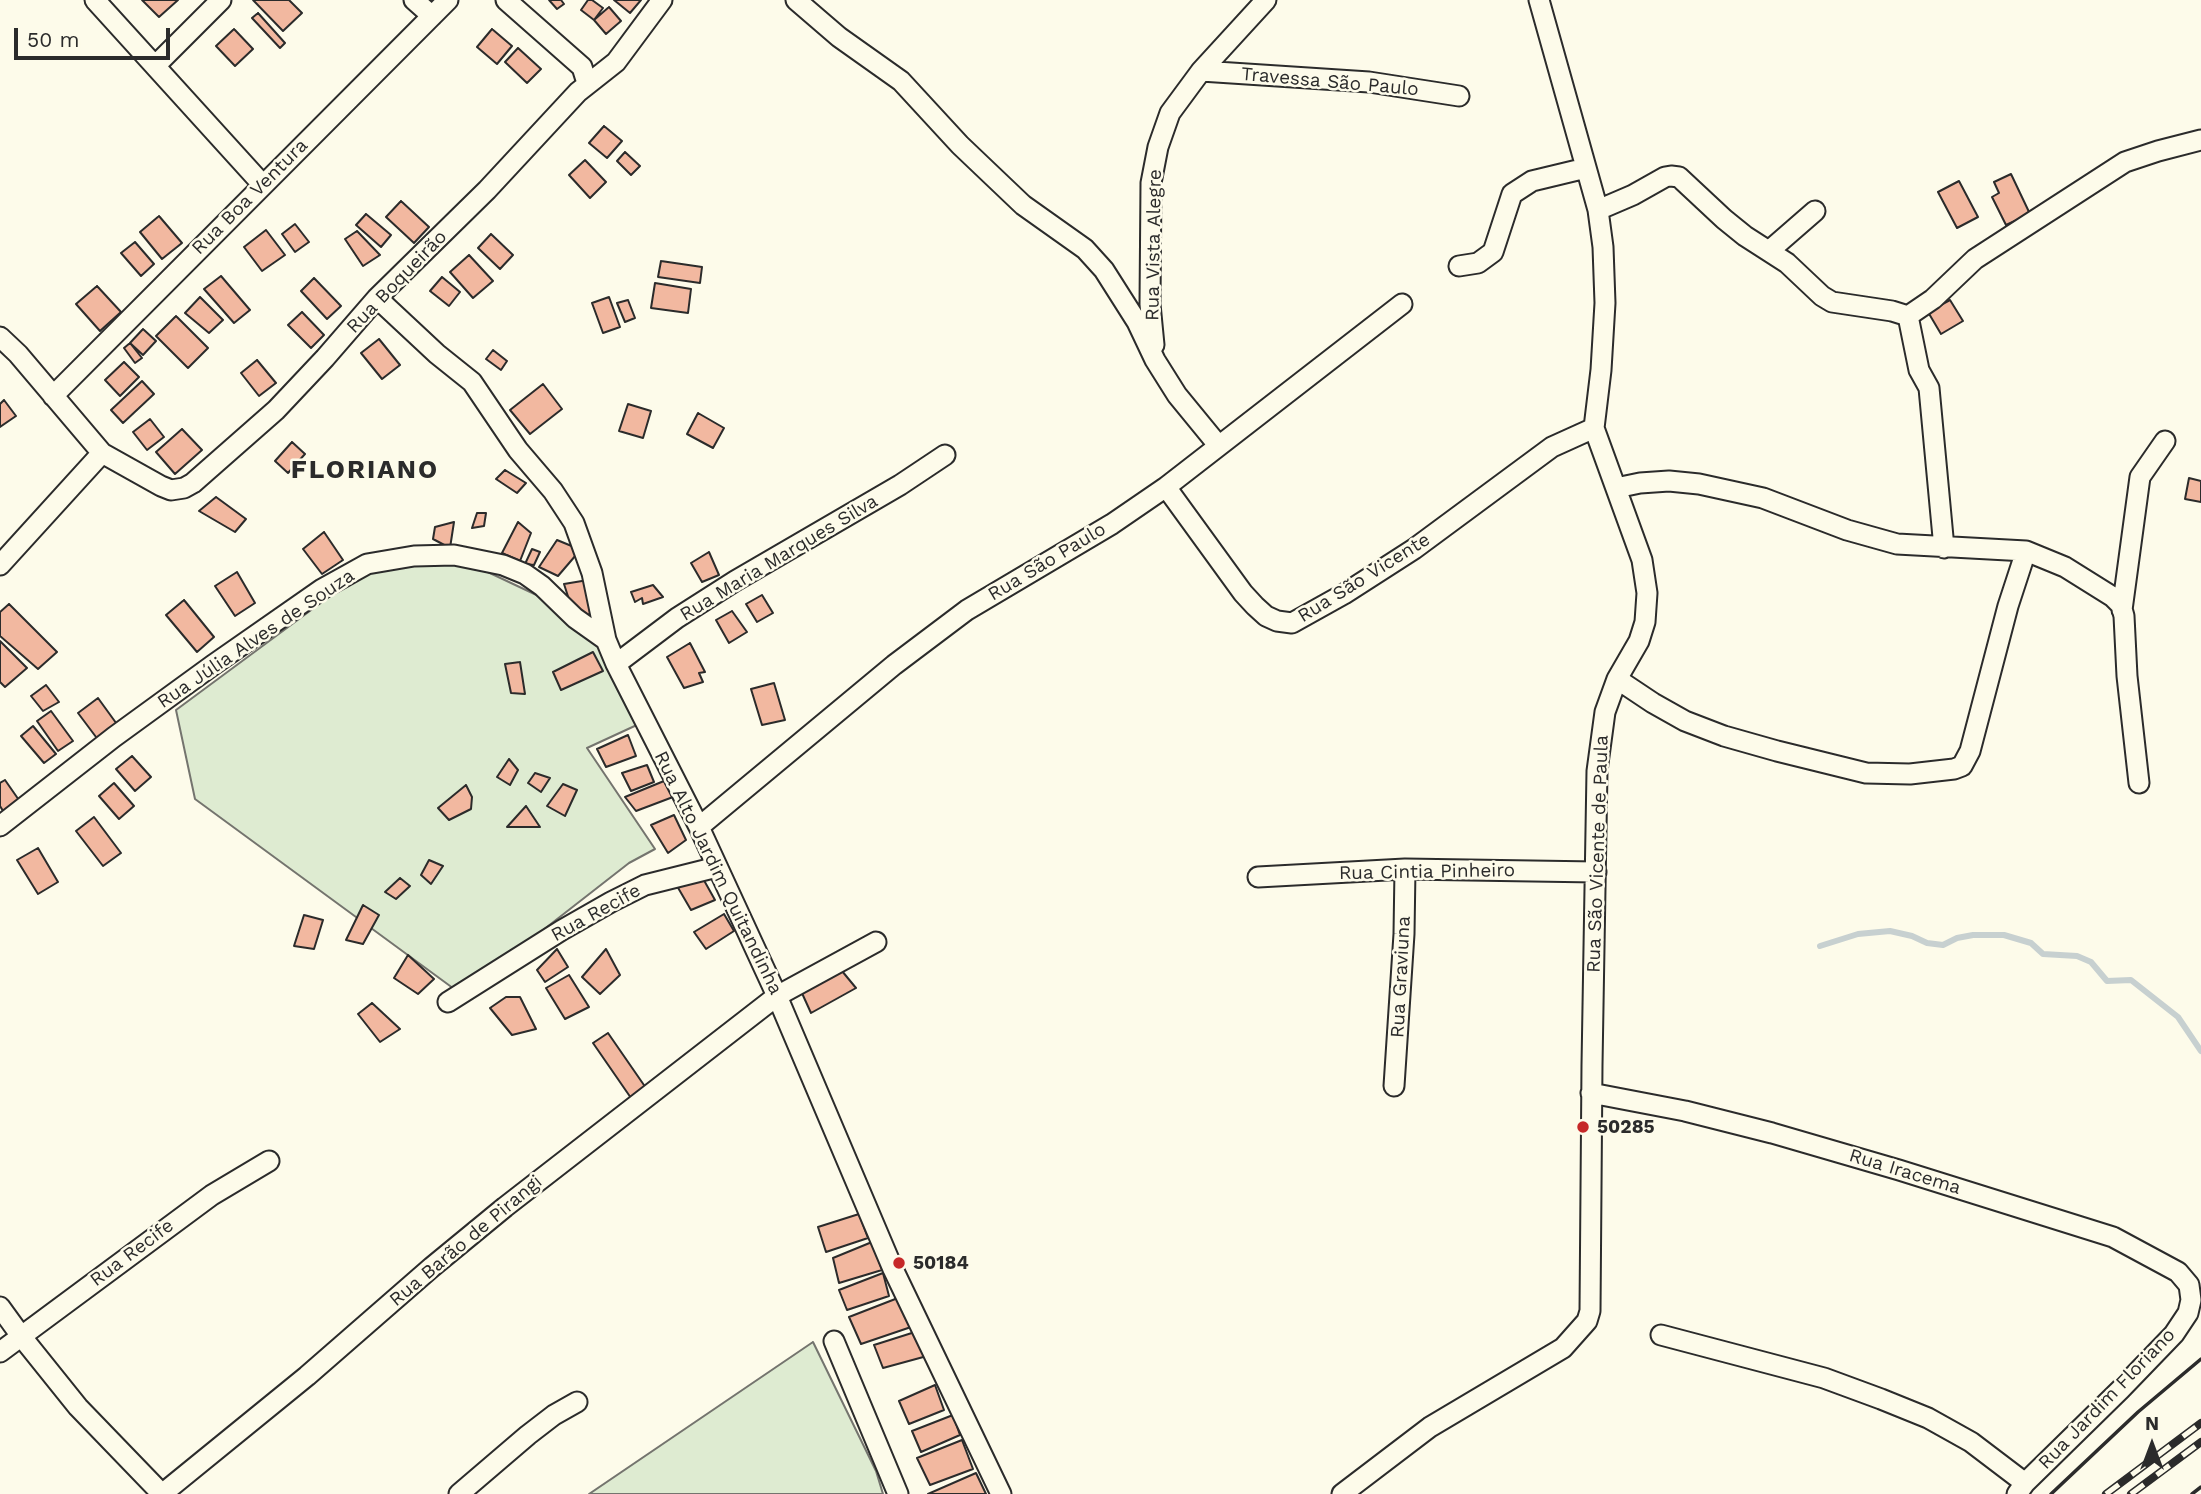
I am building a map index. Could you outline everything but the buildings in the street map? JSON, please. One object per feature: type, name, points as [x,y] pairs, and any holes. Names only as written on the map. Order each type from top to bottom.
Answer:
[{"type":"street","points":[[95,0],[262,184]]},
{"type":"street","points":[[155,65],[221,0]]},
{"type":"street","points":[[414,0],[432,16]]},
{"type":"street","name":"Rua Boa Ventura","points":[[53,396],[448,0]]},
{"type":"street","points":[[506,0],[582,66],[587,83]]},
{"type":"street","name":"Rua Boqueirão","points":[[0,337],[18,354],[102,453],[171,490],[194,483],[276,410],[377,298],[487,190],[587,83],[616,62],[662,0]]},
{"type":"street","points":[[796,0],[839,37],[901,81],[960,145],[1023,205],[1085,249],[1104,270],[1131,311],[1155,360],[1177,395],[1218,445]]},
{"type":"street","name":"Rua Vista Alegre","points":[[1155,360],[1150,304],[1151,183],[1158,147],[1170,113],[1200,71],[1266,0]]},
{"type":"street","name":"Rua São Vicente de Paula","points":[[1350,1492],[1430,1427],[1563,1348],[1587,1321],[1590,1311],[1597,771],[1605,712],[1617,679],[1639,641],[1645,622],[1647,593],[1642,560],[1594,428],[1605,303],[1604,247],[1598,210],[1539,0]]},
{"type":"street","name":"Travessa São Paulo","points":[[1200,71],[1369,82],[1459,96]]},
{"type":"street","points":[[1908,316],[1933,299],[1975,259],[2125,162],[2201,140]]},
{"type":"street","points":[[1459,266],[1478,262],[1493,251],[1512,194],[1532,181],[1586,168]]},
{"type":"street","points":[[1598,210],[1665,177],[1679,177],[1724,219],[1787,263],[1822,296],[1832,302],[1908,316]]},
{"type":"street","points":[[1769,251],[1815,211]]},
{"type":"street","name":"Rua Alto Jardim Quitandinha","points":[[377,298],[472,382],[518,450],[574,523],[592,573],[606,640],[616,664],[699,827],[777,996],[893,1269],[1001,1494]]},
{"type":"street","name":"Rua São Paulo","points":[[699,827],[894,666],[967,610],[1112,524],[1166,487],[1402,304]]},
{"type":"street","points":[[1908,316],[1919,370],[1929,388],[1944,548]]},
{"type":"street","name":"Rua São Vicente","points":[[1166,487],[1255,606],[1266,616],[1292,623],[1344,594],[1414,549],[1552,447],[1594,428]]},
{"type":"street","points":[[2139,783],[2122,610],[2140,477],[2165,441]]},
{"type":"street","points":[[0,565],[102,453]]},
{"type":"street","name":"Rua Maria Marques Silva","points":[[616,664],[677,618],[735,580],[900,485],[945,455]]},
{"type":"street","points":[[1616,488],[1669,481],[1699,484],[1763,498],[1870,538],[1898,544],[2026,551],[2065,567],[2095,585],[2113,597],[2122,610]]},
{"type":"street","points":[[1617,679],[1685,721],[1776,751],[1866,773],[1910,774],[1954,769],[1962,766],[1970,751],[2008,606],[2026,551]]},
{"type":"street","name":"Rua Júlia Alves de Souza","points":[[0,826],[114,737],[213,666],[322,589],[367,564],[414,556],[454,555],[503,565],[525,574],[542,586],[575,618],[606,640]]},
{"type":"street","name":"Rua Recife","points":[[448,1002],[611,902],[645,885],[717,867]]},
{"type":"street","name":"Rua Cintia Pinheiro","points":[[1258,877],[1405,869],[1596,872]]},
{"type":"street","name":"Rua Graviuna","points":[[1394,1086],[1404,934],[1405,869]]},
{"type":"street","points":[[777,996],[876,942]]},
{"type":"street","name":"Rua Barão de Pirangi","points":[[162,1494],[307,1376],[505,1207],[777,996]]},
{"type":"street","name":"Rua Iracema","points":[[1591,1093],[1685,1111],[1772,1133],[2113,1237],[2178,1272],[2189,1285],[2192,1300]]},
{"type":"street","name":"Rua Recife","points":[[0,1352],[212,1195],[269,1161]]},
{"type":"street","name":"Rua Jardim Floriano","points":[[2021,1489],[2174,1334],[2188,1313],[2192,1300]]},
{"type":"street","points":[[0,1307],[78,1407],[162,1494]]},
{"type":"street","points":[[1661,1335],[1824,1378],[1928,1418],[1971,1442],[2021,1489]]},
{"type":"street","points":[[834,1341],[898,1494]]},
{"type":"street","points":[[458,1494],[528,1435],[577,1402]]},
{"type":"green space","points":[[458,558],[545,599],[595,639],[639,724],[587,748],[655,849],[629,863],[461,994],[195,799],[176,710],[372,565]]},
{"type":"green space","points":[[813,1342],[876,1471],[883,1494],[589,1494]]},
{"type":"waterway","points":[[1820,946],[1858,934],[1890,931],[1927,943],[1943,945],[1957,938],[1973,935],[2004,935],[2031,943],[2043,954],[2077,956],[2091,962],[2107,981],[2131,980],[2178,1017],[2201,1051]]},
{"type":"railway","points":[[2106,1494],[2201,1423]]},
{"type":"railway","points":[[2131,1494],[2201,1442]]},
{"type":"wall","points":[[2051,1494],[2138,1412],[2201,1359]]},
{"type":"wall","points":[[2192,1494],[2201,1487]]},
{"type":"place","name":"50285","points":[[1583,1127]]},
{"type":"place","name":"50184","points":[[899,1263]]},
{"type":"district","name":"FLORIANO","points":[[365,470]]}]
